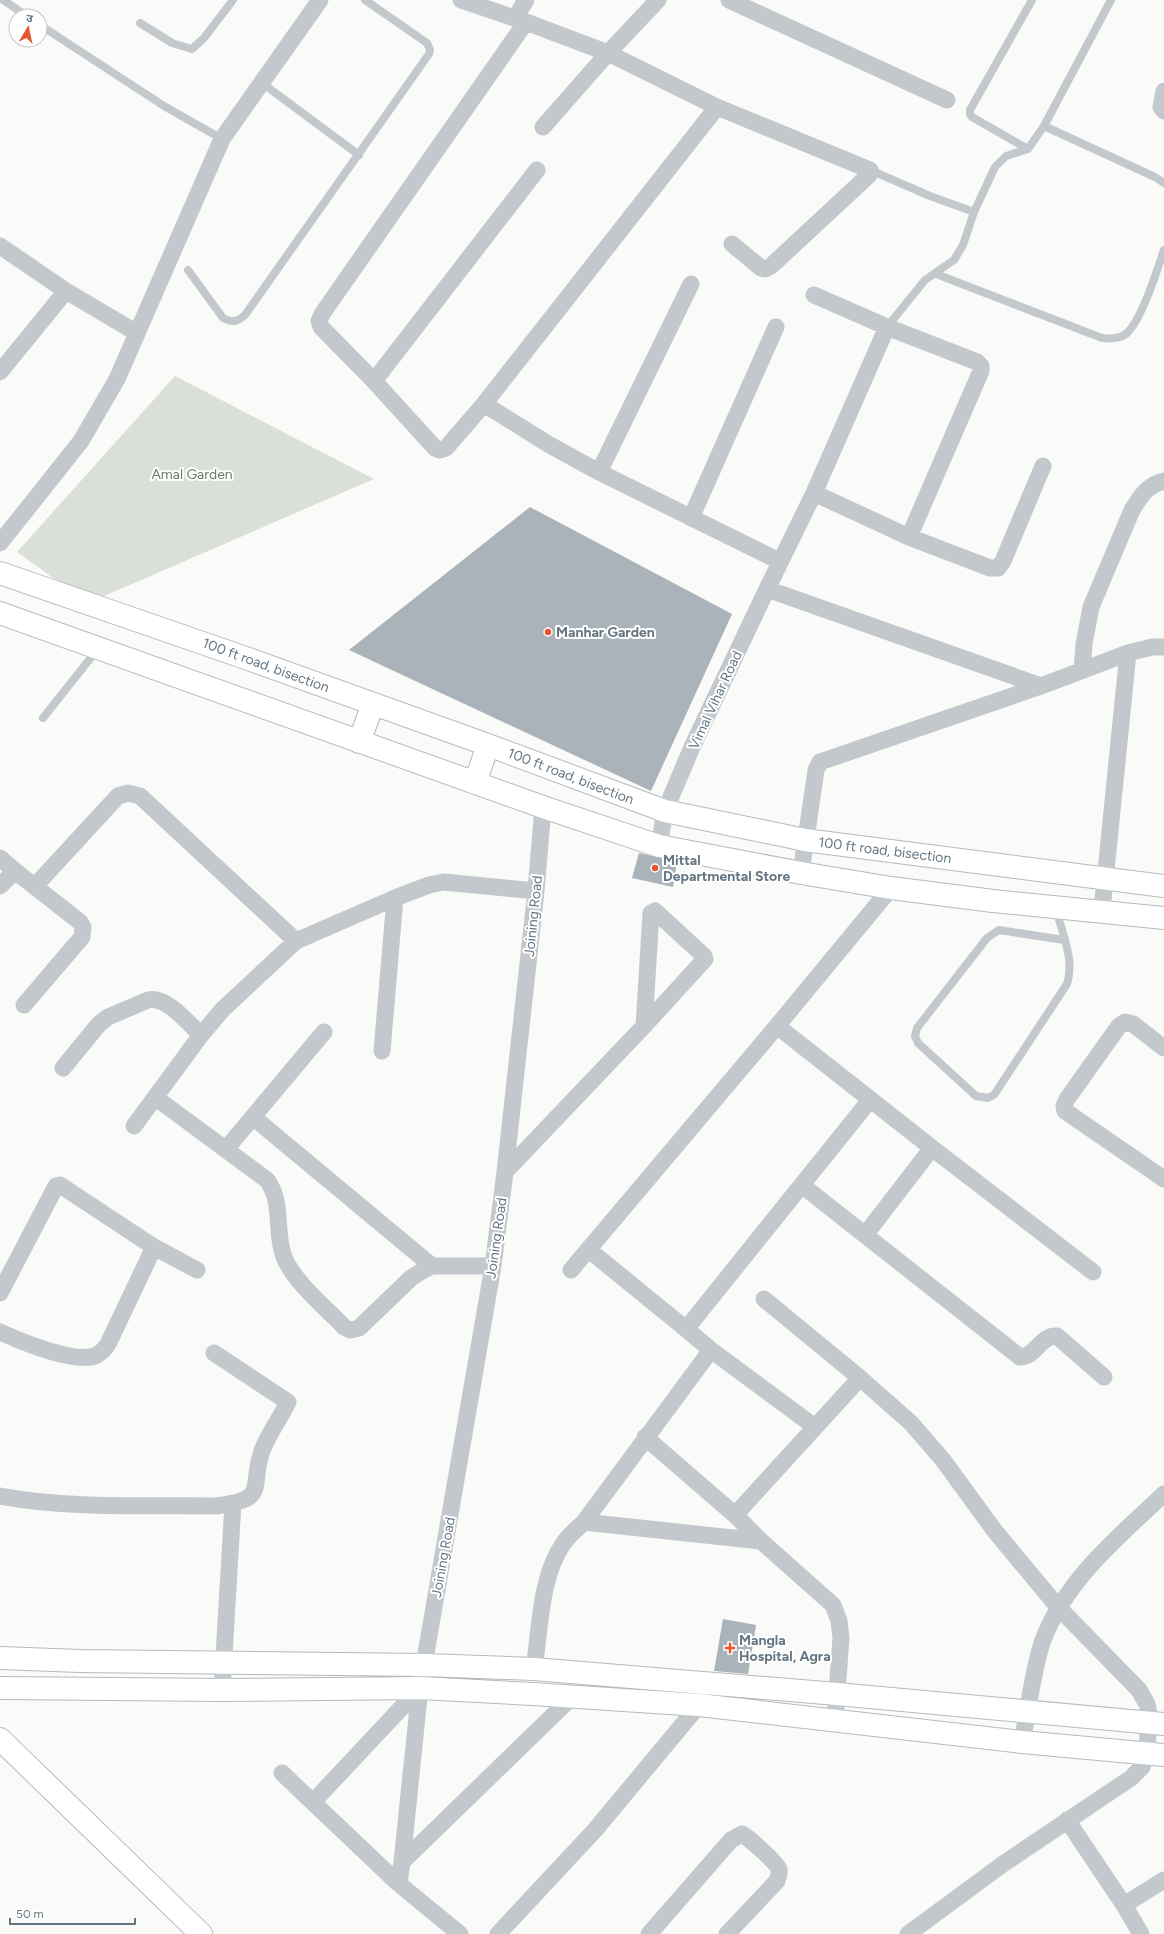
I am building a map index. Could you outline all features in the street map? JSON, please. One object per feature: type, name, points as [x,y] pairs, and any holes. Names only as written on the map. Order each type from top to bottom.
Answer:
[{"type":"street","points":[[0,543],[81,441],[117,379],[222,139],[320,0]]},
{"type":"street","points":[[461,0],[521,20],[608,53],[717,107],[870,170],[869,175],[771,266],[765,269],[760,268],[732,244]]},
{"type":"street","points":[[526,0],[521,20],[322,314],[320,322],[321,327],[374,381],[435,448],[440,450],[446,448],[484,404],[717,107]]},
{"type":"street","points":[[543,127],[608,53],[658,0]]},
{"type":"street","points":[[729,0],[947,100]]},
{"type":"street","points":[[1164,91],[1161,107],[1164,111]]},
{"type":"street","points":[[374,381],[537,170]]},
{"type":"street","points":[[0,246],[66,292],[138,333]]},
{"type":"street","points":[[600,472],[691,284]]},
{"type":"street","points":[[0,372],[66,292]]},
{"type":"street","points":[[814,295],[887,327],[977,362],[981,366],[981,371],[909,537]]},
{"type":"street","points":[[691,518],[776,327]]},
{"type":"street","name":"Vimal Vihar Road","points":[[659,846],[665,811],[692,747],[779,561],[814,493],[887,327]]},
{"type":"street","points":[[484,404],[548,444],[600,472],[779,561]]},
{"type":"street","points":[[814,493],[909,537],[990,568],[998,568],[1003,561],[1043,466]]},
{"type":"street","points":[[1082,670],[1084,644],[1091,607],[1132,510],[1140,496],[1148,488],[1164,481]]},
{"type":"street","name":"100 ft road, bisection","points":[[0,573],[488,745],[665,811],[805,840],[1164,886]]},
{"type":"street","points":[[767,589],[1041,686]]},
{"type":"street","points":[[0,614],[543,807],[659,846],[801,873],[891,888],[993,901],[1102,910],[1164,918]]},
{"type":"street","points":[[801,873],[816,770],[820,762],[1041,686],[1128,653],[1152,647],[1164,647]]},
{"type":"street","points":[[1102,910],[1128,653]]},
{"type":"street","points":[[359,742],[373,704]]},
{"type":"street","points":[[475,783],[488,745]]},
{"type":"street","points":[[35,886],[118,796],[128,793],[140,796],[296,941]]},
{"type":"street","name":"Joining Road","points":[[400,1884],[420,1688],[492,1266],[505,1172],[536,891],[543,807]]},
{"type":"street","points":[[0,858],[80,922],[83,932],[82,937],[24,1005]]},
{"type":"street","points":[[0,886],[15,871]]},
{"type":"street","points":[[134,1126],[201,1035],[223,1009],[296,941],[394,898],[429,885],[444,882],[536,891]]},
{"type":"street","points":[[571,1270],[777,1026],[891,888]]},
{"type":"street","points":[[382,1051],[394,898]]},
{"type":"street","points":[[505,1172],[644,1026],[705,958],[655,911],[650,913],[644,1026]]},
{"type":"street","points":[[63,1068],[99,1024],[108,1017],[148,1000],[153,999],[166,1003],[201,1035]]},
{"type":"street","points":[[1164,1048],[1133,1024],[1125,1022],[1119,1026],[1067,1099],[1064,1106],[1065,1111],[1164,1179]]},
{"type":"street","points":[[777,1026],[870,1100],[1093,1272]]},
{"type":"street","points":[[226,1149],[324,1032]]},
{"type":"street","points":[[156,1098],[267,1180],[273,1188],[277,1202],[280,1241],[287,1262],[293,1273],[344,1327],[350,1330],[359,1328],[411,1278],[432,1266],[492,1266]]},
{"type":"street","points":[[686,1328],[803,1186],[870,1100]]},
{"type":"street","points":[[254,1117],[432,1266]]},
{"type":"street","points":[[866,1235],[932,1148]]},
{"type":"street","points":[[0,1293],[56,1186],[60,1185],[154,1247],[197,1270]]},
{"type":"street","points":[[803,1186],[1020,1357],[1028,1355],[1046,1337],[1057,1336],[1104,1377]]},
{"type":"street","points":[[0,1332],[25,1344],[70,1356],[96,1356],[103,1351],[108,1344],[154,1247]]},
{"type":"street","points":[[589,1250],[711,1350],[815,1427]]},
{"type":"street","points":[[764,1299],[860,1378],[911,1423],[943,1460],[994,1530],[1058,1607],[1139,1690],[1157,1724],[1156,1755],[1131,1778],[1003,1864],[908,1934]]},
{"type":"street","points":[[534,1669],[546,1582],[550,1568],[563,1543],[584,1522],[645,1437],[711,1350]]},
{"type":"street","points":[[0,1496],[26,1501],[68,1504],[216,1506],[233,1503],[248,1497],[254,1492],[262,1450],[288,1402],[214,1353]]},
{"type":"street","points":[[735,1515],[860,1378]]},
{"type":"street","points":[[645,1437],[735,1515],[761,1541],[833,1606],[839,1621],[841,1638],[835,1720]]},
{"type":"street","points":[[1022,1742],[1042,1647],[1058,1607],[1083,1574],[1112,1542],[1164,1494]]},
{"type":"street","points":[[222,1690],[233,1503]]},
{"type":"street","points":[[584,1522],[761,1541]]},
{"type":"street","points":[[0,1658],[80,1661],[424,1665],[534,1669],[837,1694],[1157,1724]]},
{"type":"street","points":[[498,1934],[595,1830],[699,1705],[705,1683]]},
{"type":"street","points":[[0,1688],[222,1690],[420,1688],[699,1705],[1022,1742],[1156,1755]]},
{"type":"street","points":[[313,1802],[420,1688]]},
{"type":"street","points":[[402,1862],[572,1697]]},
{"type":"street","points":[[0,1739],[201,1934]]},
{"type":"street","points":[[282,1773],[400,1884],[460,1934]]},
{"type":"street","points":[[1067,1820],[1124,1905],[1141,1934]]},
{"type":"street","points":[[649,1934],[731,1840],[742,1834],[748,1837],[778,1867],[780,1874],[777,1881],[727,1934]]},
{"type":"street","points":[[1124,1905],[1164,1880]]},
{"type":"lane","points":[[3,0],[15,8]]},
{"type":"lane","points":[[140,23],[172,43],[192,49],[204,38],[232,0]]},
{"type":"lane","points":[[188,270],[223,318],[230,322],[238,321],[245,315],[429,54],[430,50],[427,43],[365,0]]},
{"type":"lane","points":[[1028,150],[972,118],[970,110],[1032,0]]},
{"type":"lane","points":[[887,327],[930,275],[936,274],[954,260],[963,245],[974,212],[995,167],[1006,156],[1028,150],[1044,126],[1111,0]]},
{"type":"lane","points":[[48,30],[164,106],[222,139]]},
{"type":"lane","points":[[262,83],[359,155]]},
{"type":"lane","points":[[1044,126],[1155,176],[1164,183]]},
{"type":"lane","points":[[870,170],[930,196],[974,212]]},
{"type":"lane","points":[[936,274],[1102,338],[1115,339],[1125,334],[1136,321],[1164,250]]},
{"type":"lane","points":[[43,718],[98,648]]},
{"type":"lane","points":[[1055,906],[1064,940],[1070,964],[1070,974],[1067,984],[994,1095],[988,1098],[976,1096],[918,1043],[915,1036],[917,1028],[987,938],[993,933],[999,930],[1064,940]]},
{"type":"green space","name":"Amal Garden","points":[[175,376],[374,479],[88,603],[17,552]]},
{"type":"building","name":"Manhar Garden","points":[[530,507],[732,614],[651,791],[349,650]]},
{"type":"building","name":"Mittal Departmental Store","points":[[639,853],[677,862],[673,887],[632,878]]},
{"type":"building","points":[[723,1619],[756,1625],[748,1674],[714,1671]]},
{"type":"place","name":"Manhar Garden","points":[[548,632]]},
{"type":"place","name":"Mittal Departmental Store","points":[[655,868]]},
{"type":"place","name":"Mangla Hospital, Agra","points":[[730,1648]]}]
